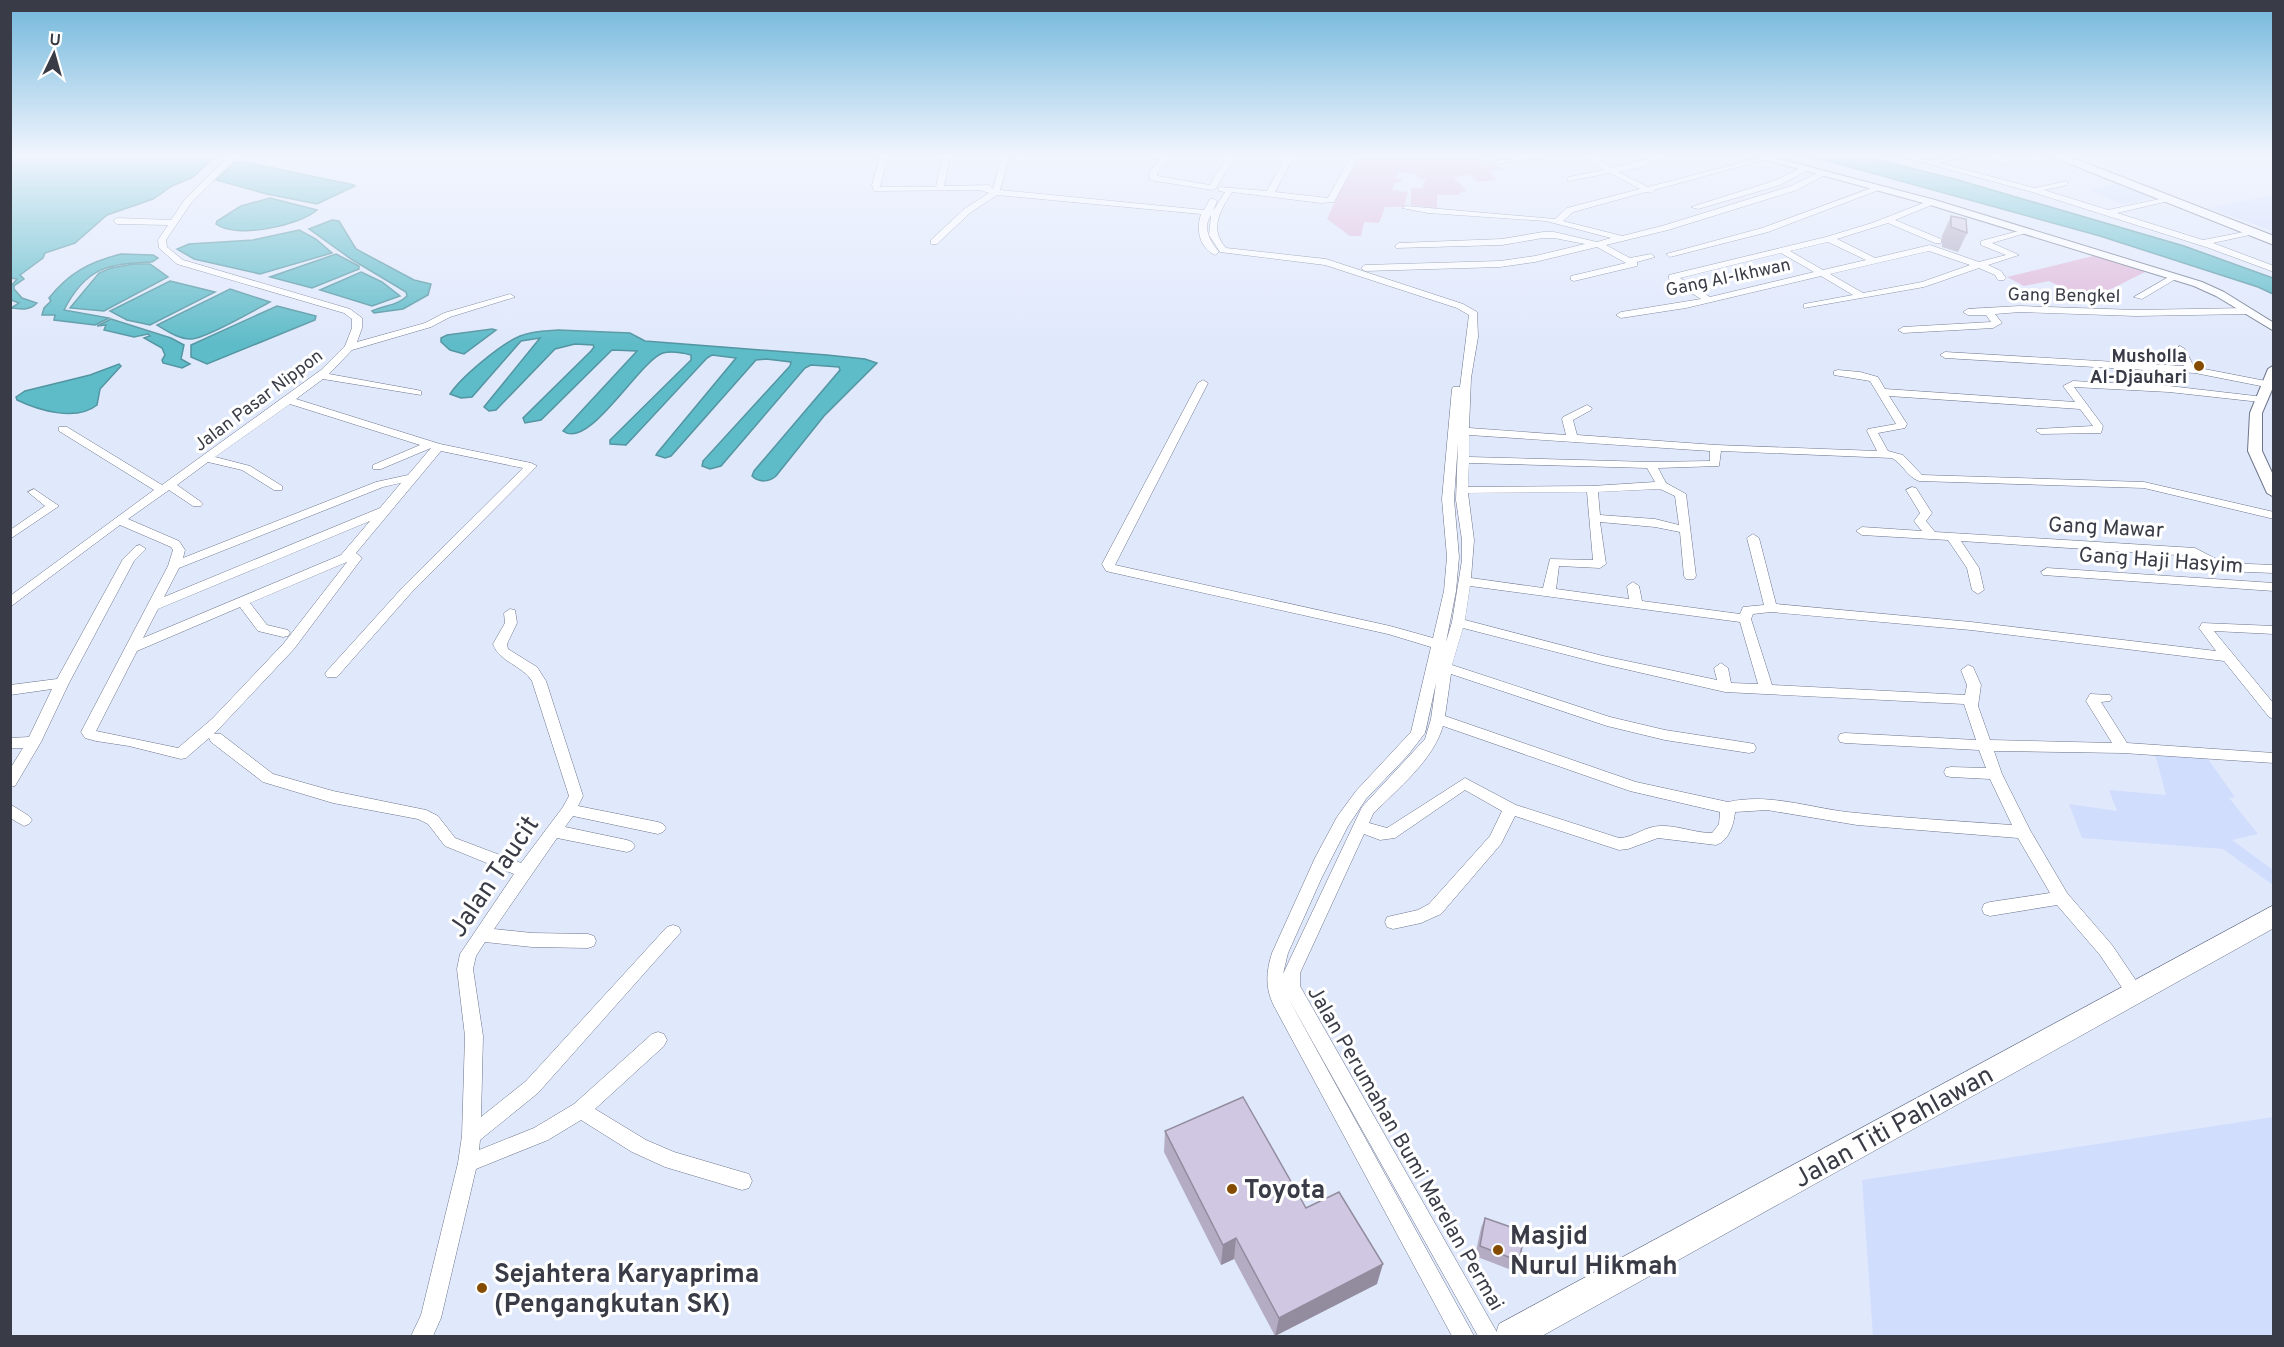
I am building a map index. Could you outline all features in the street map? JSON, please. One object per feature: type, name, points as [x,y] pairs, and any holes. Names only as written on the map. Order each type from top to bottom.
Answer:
[{"type":"highway","points":[[2217,219],[2274,241]]},
{"type":"highway","points":[[2230,219],[2274,236]]},
{"type":"main road","name":"Jalan Titi Pahlawan","points":[[1511,1336],[2274,915]]},
{"type":"street","name":"Jalan Pasar Nippon","points":[[10,603],[120,520],[321,376],[348,348],[358,327],[357,318],[330,304],[180,262],[163,248],[162,240],[175,219]]},
{"type":"street","points":[[934,242],[959,219]]},
{"type":"street","name":"Jalan Perumahan Bumi Marelan Permai","points":[[1207,219],[1202,230],[1213,246],[1214,252],[1233,257],[1324,264],[1461,312],[1466,319],[1453,557],[1444,646],[1445,667],[1438,719],[1432,740],[1424,751],[1361,807],[1359,825],[1292,973],[1283,986],[1280,1001],[1463,1336]]},
{"type":"street","points":[[1521,219],[1561,223],[1625,239]]},
{"type":"street","points":[[1554,235],[1564,219]]},
{"type":"street","points":[[1365,268],[1500,264],[1600,245],[1692,219]]},
{"type":"street","points":[[1670,254],[1765,230],[1796,219]]},
{"type":"street","points":[[1984,219],[2175,277],[2220,294],[2274,328]]},
{"type":"street","points":[[2127,219],[2274,269]]},
{"type":"street","points":[[1709,300],[1672,277],[1829,239],[1888,220],[1938,241]]},
{"type":"street","points":[[117,221],[172,223]]},
{"type":"street","points":[[1807,306],[1924,284],[2015,255],[1984,243],[2022,231]]},
{"type":"street","points":[[2203,243],[2251,232]]},
{"type":"street","points":[[1399,246],[1502,242],[1554,235],[1600,245],[1634,266],[1574,278]]},
{"type":"street","points":[[1829,239],[1874,261]]},
{"type":"street","name":"Gang Al-Ikhwan","points":[[1621,315],[1709,300],[1930,248],[1998,273],[2001,278]]},
{"type":"street","points":[[1783,251],[1860,295]]},
{"type":"street","points":[[1629,261],[1651,257]]},
{"type":"street","points":[[2139,297],[2175,277]]},
{"type":"street","points":[[348,348],[510,297]]},
{"type":"street","name":"Gang Bengkel","points":[[1903,330],[1996,324],[1989,312],[2020,309],[2136,313],[2247,311]]},
{"type":"street","points":[[1968,312],[1989,312]]},
{"type":"street","points":[[2180,349],[2191,370]]},
{"type":"street","points":[[1945,355],[2191,370],[2266,384]]},
{"type":"street","points":[[2274,369],[2256,413],[2255,451],[2274,494]]},
{"type":"street","points":[[1838,373],[1871,378],[1883,392],[1902,426],[1872,431],[1884,455]]},
{"type":"street","points":[[321,376],[417,393]]},
{"type":"street","points":[[1203,383],[1108,567],[1390,630],[1444,646]]},
{"type":"street","points":[[2041,431],[2097,431],[2098,426],[2068,384],[2169,389],[2260,399]]},
{"type":"street","points":[[1883,392],[2084,406]]},
{"type":"street","points":[[288,400],[435,445],[531,466],[407,590],[332,674]]},
{"type":"street","name":"Jalan Perumahan Bumi Marelan Permai","points":[[1460,400],[1464,460],[1457,496],[1468,540],[1458,622],[1444,646],[1418,733],[1326,853],[1275,970],[1489,1336]]},
{"type":"street","points":[[1572,438],[1567,419],[1587,408]]},
{"type":"street","points":[[63,429],[197,504]]},
{"type":"street","points":[[1463,430],[1716,448],[1894,455],[1905,460],[1912,473],[1919,478],[2144,485],[2274,516]]},
{"type":"street","points":[[377,467],[435,445]]},
{"type":"street","points":[[132,648],[350,554],[435,445]]},
{"type":"street","points":[[1464,460],[1560,460],[1651,465],[1715,464],[1716,448]]},
{"type":"street","points":[[208,459],[246,468],[278,488]]},
{"type":"street","points":[[1651,465],[1662,485]]},
{"type":"street","points":[[174,566],[380,484],[412,477]]},
{"type":"street","points":[[1457,496],[1662,485],[1680,494],[1690,576]]},
{"type":"street","points":[[1549,591],[1554,562],[1600,564],[1592,489]]},
{"type":"street","points":[[1912,490],[1926,513],[1920,521],[1932,536]]},
{"type":"street","points":[[10,536],[53,506],[34,492]]},
{"type":"street","points":[[153,606],[386,510]]},
{"type":"street","points":[[1594,518],[1655,523],[1686,530]]},
{"type":"street","points":[[120,520],[178,545],[179,550],[174,566],[88,728],[88,732],[94,736],[125,740],[181,754],[218,722],[289,646],[356,558],[350,554]]},
{"type":"street","name":"Gang Mawar","points":[[1862,531],[2195,552],[2222,567],[2274,569]]},
{"type":"street","points":[[1753,537],[1771,608]]},
{"type":"street","points":[[1953,538],[1973,568],[1978,590]]},
{"type":"street","points":[[10,782],[129,559],[140,549]]},
{"type":"street","name":"Gang Haji Hasyim","points":[[2047,572],[2274,587]]},
{"type":"street","points":[[1464,581],[1745,618]]},
{"type":"street","points":[[1633,586],[1635,604]]},
{"type":"street","points":[[243,602],[263,628],[283,633]]},
{"type":"street","points":[[1767,690],[1745,618],[1748,610],[1771,608],[1971,626],[2228,657]]},
{"type":"street","name":"Jalan Taucit","points":[[422,1336],[431,1318],[468,1163],[474,1036],[465,969],[468,954],[524,871],[569,810],[576,793],[560,750],[540,681],[532,670],[502,651],[500,644],[512,623],[510,614]]},
{"type":"street","points":[[1458,622],[1603,660],[1725,687],[1971,700]]},
{"type":"street","points":[[2274,630],[2207,626],[2205,628],[2274,714]]},
{"type":"street","points":[[1445,667],[1562,704],[1607,721],[1665,735],[1749,748]]},
{"type":"street","points":[[1721,668],[1725,687]]},
{"type":"street","points":[[1968,670],[1974,685],[1971,706],[1995,774],[2023,832],[2061,898],[2138,991]]},
{"type":"street","points":[[10,690],[62,683]]},
{"type":"street","points":[[2105,698],[2095,697],[2093,701],[2123,748]]},
{"type":"street","points":[[1438,719],[1635,787],[1728,808],[1738,804],[1767,806],[1834,816],[2023,832]]},
{"type":"street","points":[[216,738],[268,778],[333,797],[421,814],[433,820],[450,842],[524,871]]},
{"type":"street","points":[[1845,738],[2018,747],[2123,748],[2274,758]]},
{"type":"street","points":[[10,743],[33,742]]},
{"type":"street","points":[[1951,772],[1995,774]]},
{"type":"street","points":[[1359,825],[1380,834],[1390,834],[1465,783],[1511,808],[1602,840],[1628,844],[1650,833],[1662,832],[1707,840],[1716,839],[1726,825],[1728,808]]},
{"type":"street","points":[[1393,922],[1421,916],[1435,909],[1496,840],[1511,808]]},
{"type":"street","points":[[10,810],[24,820]]},
{"type":"street","points":[[569,810],[658,828]]},
{"type":"street","points":[[554,831],[627,846]]},
{"type":"street","points":[[1990,909],[2061,898]]},
{"type":"street","points":[[471,1136],[532,1087],[673,932]]},
{"type":"street","points":[[480,935],[532,940],[588,941]]},
{"type":"street","points":[[468,1163],[541,1134],[581,1110],[658,1040]]},
{"type":"street","points":[[581,1110],[639,1146],[672,1161],[742,1181]]},
{"type":"shaded area","points":[[11,219],[103,219],[75,243],[45,253],[43,258],[20,275],[24,279],[14,286],[14,289],[22,298],[37,303],[31,307],[11,308],[19,303],[11,300],[11,286],[17,279],[11,278]]},
{"type":"shaded area","points":[[220,219],[301,219],[267,229],[252,230],[225,228],[216,224]]},
{"type":"shaded area","points":[[1327,219],[1381,219],[1379,223],[1364,222],[1361,236],[1350,236]]},
{"type":"shaded area","points":[[2038,219],[2091,219],[2184,246],[2273,278],[2273,294],[2258,287],[2100,236]]},
{"type":"shaded area","points":[[2239,219],[2273,219],[2273,231]]},
{"type":"shaded area","points":[[332,220],[339,221],[356,249],[414,280],[431,284],[428,295],[403,309],[374,313],[372,311],[403,299],[407,296],[406,292],[351,259],[309,229]]},
{"type":"shaded area","points":[[299,230],[316,239],[332,253],[260,274],[194,259],[177,249],[189,244],[253,240]]},
{"type":"shaded area","points":[[121,254],[153,255],[158,258],[152,262],[111,267],[90,276],[72,296],[64,310],[109,318],[95,325],[54,320],[55,315],[42,315],[44,308],[51,301],[49,298],[72,275],[89,265]]},
{"type":"shaded area","points":[[336,254],[359,266],[359,269],[312,288],[270,277]]},
{"type":"shaded area","points":[[2097,255],[2147,271],[2099,295],[2084,298],[2049,281],[2024,286],[2007,277]]},
{"type":"shaded area","points":[[150,264],[168,277],[104,311],[70,308],[99,273],[111,268]]},
{"type":"shaded area","points":[[361,272],[382,282],[400,296],[372,306],[320,290]]},
{"type":"shaded area","points":[[170,281],[215,292],[150,325],[127,320],[110,311]]},
{"type":"shaded area","points":[[230,289],[270,302],[219,329],[192,339],[178,337],[157,325]]},
{"type":"shaded area","points":[[277,306],[316,316],[315,320],[207,364],[191,357],[191,345]]},
{"type":"shaded area","points":[[111,319],[171,338],[184,345],[181,359],[190,364],[182,368],[163,363],[165,355],[162,348],[144,338],[150,336],[148,334],[134,337],[104,330],[106,325],[97,326]]},
{"type":"shaded area","points":[[496,330],[464,354],[450,350],[441,342],[441,338],[447,335]]},
{"type":"shaded area","points":[[558,330],[630,333],[645,341],[827,355],[865,359],[877,363],[824,416],[776,476],[761,481],[752,476],[754,471],[840,370],[839,367],[811,365],[805,368],[721,466],[710,469],[702,466],[703,461],[790,366],[791,362],[756,360],[671,456],[665,458],[656,455],[736,358],[712,355],[707,358],[626,445],[610,444],[610,440],[691,360],[691,355],[666,352],[653,359],[600,417],[574,434],[563,431],[637,351],[612,350],[541,420],[525,423],[523,418],[591,351],[593,345],[575,344],[555,349],[496,410],[489,411],[484,407],[540,338],[521,341],[472,397],[461,398],[450,394],[472,370],[512,340],[529,333]]},
{"type":"shaded area","points":[[119,364],[121,366],[100,389],[97,405],[88,410],[79,413],[57,413],[17,400],[16,397],[25,391],[90,375]]},
{"type":"shaded area","points":[[2155,754],[2205,755],[2235,797],[2229,798],[2258,834],[2232,840],[2273,870],[2273,885],[2223,849],[2082,838],[2069,804],[2117,811],[2109,790],[2166,795]]},
{"type":"shaded area","points":[[2273,1117],[2273,1336],[1873,1336],[1862,1180]]},
{"type":"building","points":[[1951,219],[1966,219],[1967,233],[1951,227]]},
{"type":"building","points":[[1243,1097],[1306,1208],[1339,1192],[1383,1264],[1279,1318],[1236,1238],[1223,1245],[1165,1131]]},
{"type":"building","points":[[1485,1218],[1525,1232],[1519,1261],[1480,1246]]},
{"type":"place","name":"Musholla Al-Djauhari","points":[[2199,366]]},
{"type":"place","name":"Toyota","points":[[1232,1189]]},
{"type":"place","name":"Masjid Nurul Hikmah","points":[[1498,1250]]},
{"type":"place","name":"Sejahtera Karyaprima (Pengangkutan SK)","points":[[482,1288]]}]
